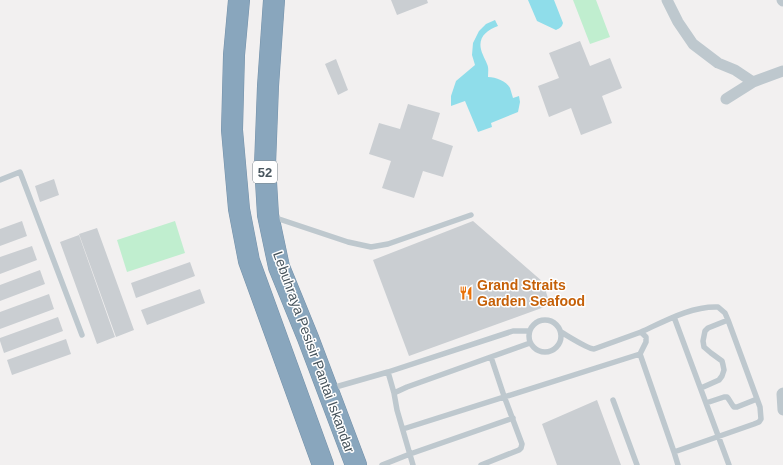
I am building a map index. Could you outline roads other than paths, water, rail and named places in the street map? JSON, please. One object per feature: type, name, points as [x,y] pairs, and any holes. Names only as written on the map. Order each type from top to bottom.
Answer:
[{"type":"highway","points":[[230,0],[234,55]]},
{"type":"highway","name":"52","points":[[239,0],[234,55],[232,130],[239,209],[249,261],[323,465]]},
{"type":"highway","name":"Lebuhraya Pesisir Pantai Iskandar","points":[[274,0],[268,86],[265,165],[268,215],[279,267],[308,338],[356,465]]},
{"type":"street","points":[[668,0],[678,22],[693,44],[718,63],[735,70],[753,82]]},
{"type":"street","points":[[726,99],[753,82],[783,71]]},
{"type":"street","points":[[783,392],[783,410]]},
{"type":"lane","points":[[0,180],[20,172],[82,335]]},
{"type":"lane","points":[[268,215],[348,242],[371,247],[388,244],[471,215]]},
{"type":"lane","points":[[561,332],[590,349],[594,349],[703,307],[718,307],[725,313],[757,399],[761,419],[759,422],[674,452]]},
{"type":"lane","points":[[674,317],[729,465]]},
{"type":"lane","points":[[540,320],[551,320],[559,327],[561,332],[560,342],[553,350],[543,352],[538,350],[530,343],[529,331],[532,326],[540,320]]},
{"type":"lane","points":[[701,388],[719,380],[724,370],[722,361],[704,347],[703,341],[705,331],[708,328],[728,320]]},
{"type":"lane","points":[[328,390],[513,331],[529,331]]},
{"type":"lane","points":[[641,332],[646,337],[646,342],[640,354],[678,465]]},
{"type":"lane","points":[[394,393],[414,384],[530,343]]},
{"type":"lane","points":[[402,429],[640,354]]},
{"type":"lane","points":[[481,465],[519,450],[522,444],[491,357]]},
{"type":"lane","points":[[388,372],[402,429],[413,465]]},
{"type":"lane","points":[[706,403],[727,397],[734,407],[738,407],[757,399]]},
{"type":"lane","points":[[613,400],[637,465]]},
{"type":"lane","points":[[382,465],[513,418]]},
{"type":"water","points":[[528,0],[554,0],[563,23],[560,28],[556,30],[537,21]]},
{"type":"water","points":[[495,20],[498,26],[485,33],[480,45],[488,67],[488,77],[506,83],[510,88],[513,98],[519,96],[520,102],[518,112],[491,123],[492,127],[478,132],[465,101],[451,106],[451,96],[456,81],[475,65],[472,55],[473,43],[479,31],[486,24]]},
{"type":"place","name":"Grand Straits Garden Seafood","points":[[466,293]]}]
